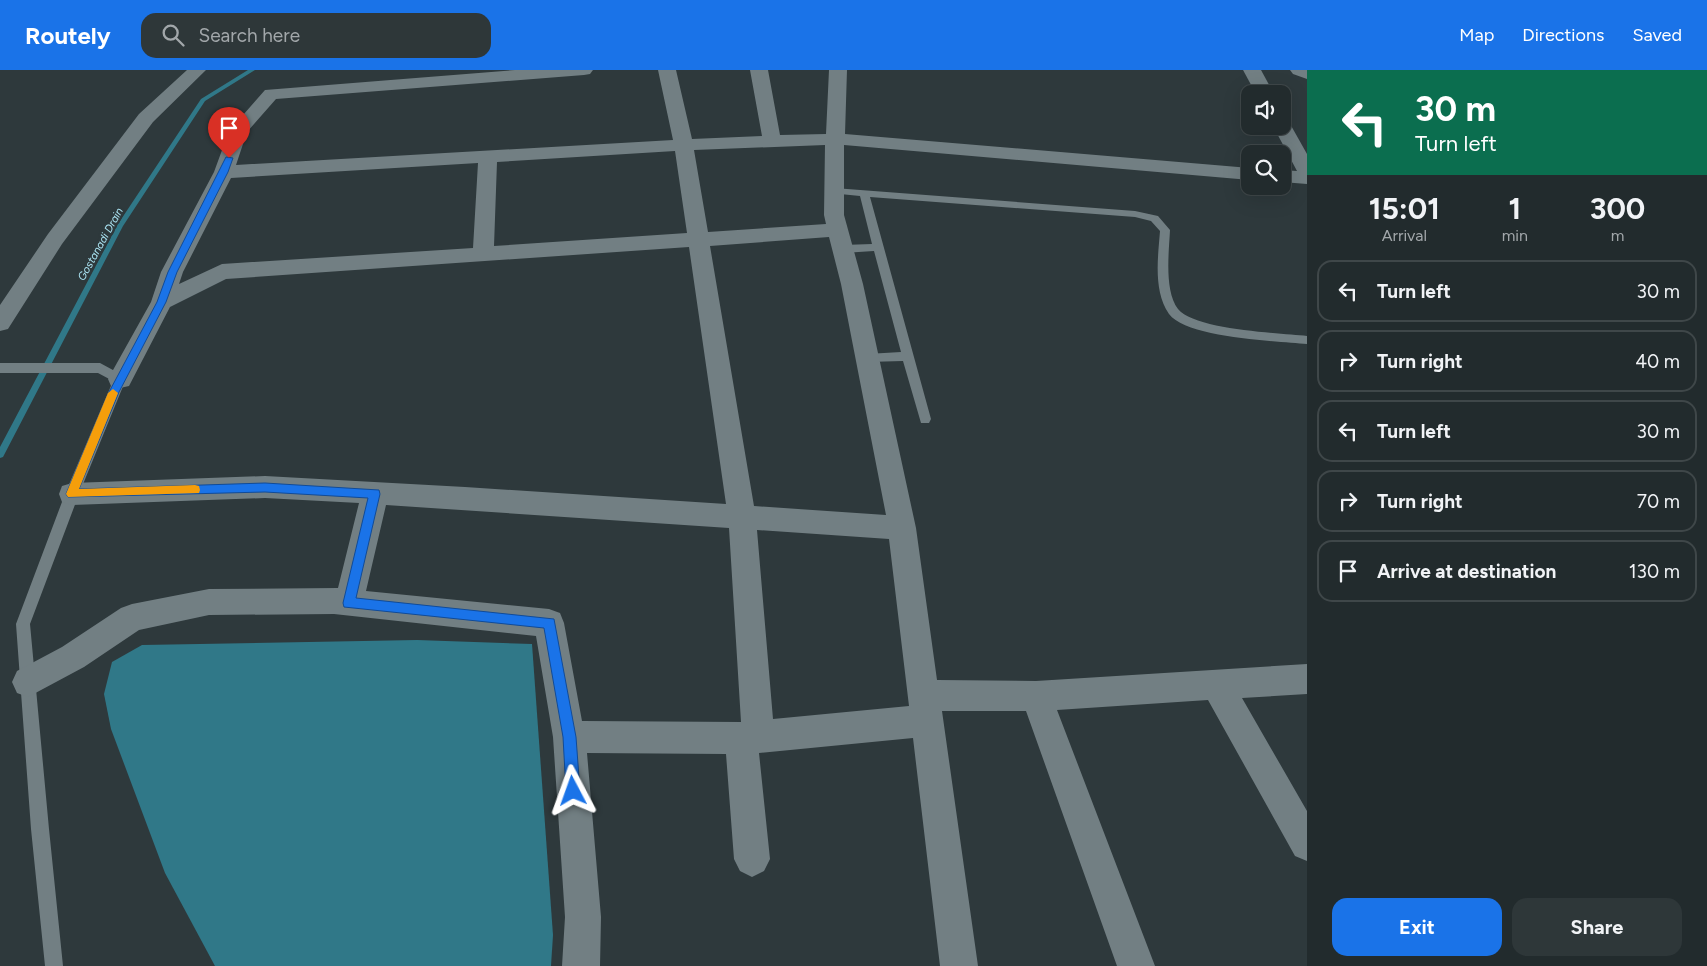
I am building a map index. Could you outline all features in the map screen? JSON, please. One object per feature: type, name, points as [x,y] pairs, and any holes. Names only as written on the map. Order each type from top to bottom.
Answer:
[{"type":"street","points":[[0,323],[54,239],[146,118],[197,70]]},
{"type":"street","points":[[120,379],[162,302],[172,272],[224,172],[238,131],[271,94],[584,70]]},
{"type":"street","points":[[667,70],[684,145],[742,518],[752,859]]},
{"type":"street","points":[[759,70],[772,142]]},
{"type":"street","points":[[838,70],[834,215],[867,358],[902,528],[959,966]]},
{"type":"street","points":[[1252,70],[1260,85]]},
{"type":"street","points":[[1299,70],[1307,74]]},
{"type":"street","points":[[1287,135],[1307,171]]},
{"type":"street","points":[[224,172],[684,145],[835,139],[1241,173]]},
{"type":"street","points":[[483,254],[488,157]]},
{"type":"street","points":[[1291,177],[1307,178]]},
{"type":"street","points":[[162,302],[222,272],[698,239],[840,240]]},
{"type":"street","points":[[72,494],[265,487],[902,528]]},
{"type":"street","points":[[349,603],[375,494]]},
{"type":"street","points":[[28,682],[73,657],[132,618],[209,602],[349,603],[549,623],[569,737],[583,918],[582,966]]},
{"type":"street","points":[[569,737],[749,737],[924,708],[1036,696],[1307,679]]},
{"type":"street","points":[[1216,684],[1307,844]]},
{"type":"street","points":[[1036,696],[1136,966]]},
{"type":"lane","points":[[834,191],[1135,214],[1154,218],[1165,230],[1164,264],[1166,297],[1175,314],[1195,325],[1237,333],[1307,340]]},
{"type":"lane","points":[[864,194],[925,419]]},
{"type":"lane","points":[[840,240],[879,247]]},
{"type":"lane","points":[[867,358],[908,356]]},
{"type":"lane","points":[[1,368],[100,368],[120,379],[72,494],[23,624],[40,829],[54,966]]},
{"type":"water","points":[[417,640],[532,644],[553,935],[551,966],[215,966],[165,873],[111,729],[104,694],[112,662],[142,645]]},
{"type":"waterway","name":"Gostanadi Drain","points":[[0,455],[120,226],[203,100],[252,70]]},
{"type":"slow traffic","points":[[113,393],[72,494],[195,490]]},
{"type":"route","points":[[229,158],[224,172],[172,272],[162,302],[120,379],[102,417],[72,494],[265,487],[375,494],[349,603],[549,623],[569,737],[573,791]]}]
